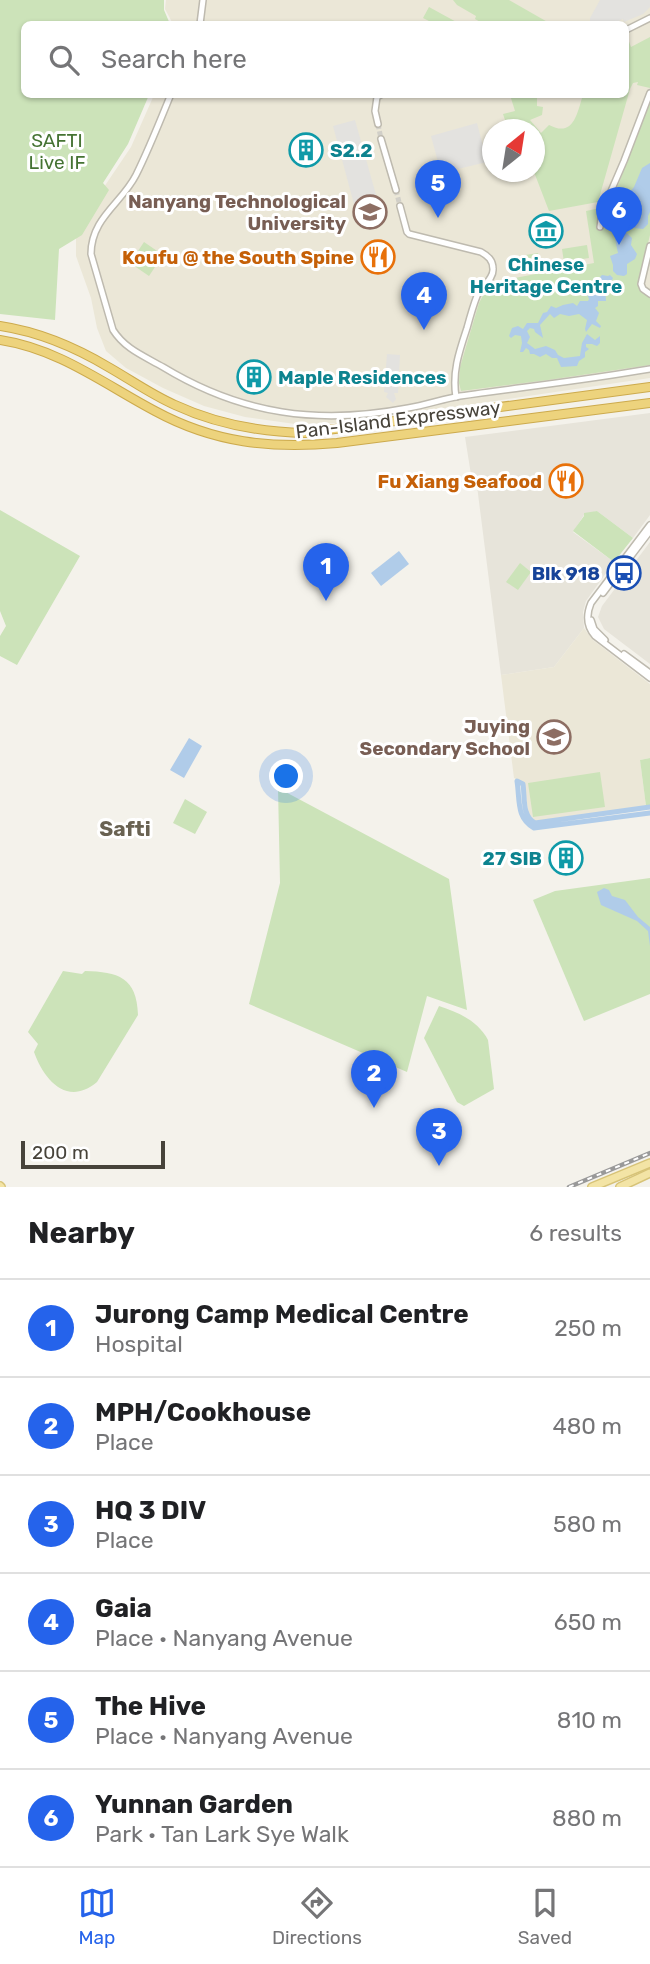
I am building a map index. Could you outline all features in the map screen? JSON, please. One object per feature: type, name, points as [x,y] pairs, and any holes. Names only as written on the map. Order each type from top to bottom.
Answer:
[{"type":"highway","name":"Pan-Island Expressway","points":[[0,326],[28,331],[62,342],[193,413],[227,424],[267,431],[305,433],[650,387]]},
{"type":"highway","name":"Pan-Island Expressway","points":[[0,340],[50,353],[166,417],[206,433],[241,442],[282,446],[304,446],[456,429],[650,403]]},
{"type":"main road","points":[[592,1187],[650,1163]]},
{"type":"main road","points":[[620,1187],[650,1173]]},
{"type":"street","points":[[200,21],[203,0]]},
{"type":"street","points":[[629,28],[650,18]]},
{"type":"street","points":[[600,227],[602,212],[650,93]]},
{"type":"street","points":[[169,98],[136,176],[98,226],[91,254],[113,330],[121,342],[175,375],[249,406],[281,413],[341,417],[407,409],[456,397],[650,369]]},
{"type":"street","points":[[377,98],[374,105],[377,124]]},
{"type":"street","points":[[381,139],[396,190]]},
{"type":"street","points":[[400,206],[409,234],[481,252],[489,257],[493,265],[491,278],[478,294],[457,359],[454,380],[456,397]]},
{"type":"street","points":[[650,246],[641,287],[650,294]]},
{"type":"street","points":[[650,525],[591,603],[587,616],[590,631],[595,636],[650,676]]},
{"type":"street","points":[[650,531],[594,605],[590,617],[594,629],[602,637],[650,676]]},
{"type":"shaded area","name":"Nanyang Technological University","points":[[166,0],[650,0],[650,378],[347,423],[295,424],[245,417],[204,406],[126,368],[106,351],[76,256],[76,236],[131,147],[153,98],[629,98],[629,21],[171,21],[165,9]]},
{"type":"shaded area","points":[[600,0],[650,0],[650,7],[643,14],[626,21],[590,21]]},
{"type":"shaded area","points":[[355,120],[378,202],[355,208],[333,126]]},
{"type":"shaded area","points":[[477,123],[482,142],[482,163],[441,173],[431,136]]},
{"type":"shaded area","points":[[387,354],[400,355],[398,393],[394,393],[396,399],[393,403],[386,397],[388,393],[384,392]]},
{"type":"shaded area","points":[[650,413],[650,515],[633,538],[597,511],[584,515],[573,532],[614,562],[586,601],[583,612],[584,628],[554,667],[501,675],[477,486],[472,481],[465,437]]},
{"type":"shaded area","points":[[650,542],[650,664],[604,629],[598,617],[602,606]]},
{"type":"shaded area","name":"Juying Secondary School","points":[[584,628],[593,640],[650,684],[650,758],[640,760],[646,806],[535,821],[529,814],[523,782],[514,778],[501,675],[554,667]]},
{"type":"green space","name":"SAFTI Live IF","points":[[0,0],[164,0],[164,10],[169,21],[21,21],[21,98],[148,98],[128,144],[103,183],[109,190],[82,235],[59,249],[55,320],[0,314]]},
{"type":"green space","points":[[453,0],[509,0],[546,21],[479,21],[475,19],[476,16]]},
{"type":"green space","points":[[429,7],[455,21],[429,21],[423,18]]},
{"type":"green space","points":[[650,37],[650,88],[637,85],[638,82],[633,83],[629,93],[629,42],[631,47]]},
{"type":"green space","points":[[511,98],[537,98],[537,106],[543,107],[542,115],[532,119],[505,119],[503,114],[515,111]]},
{"type":"green space","points":[[582,98],[627,98],[598,202],[549,211],[538,182],[545,182],[545,129],[549,125],[564,128],[573,122]]},
{"type":"green space","points":[[650,98],[650,235],[638,284],[650,297],[650,365],[461,391],[460,367],[479,303],[487,288],[495,282],[594,263],[586,211],[600,208],[606,211]]},
{"type":"green space","points":[[144,242],[163,255],[149,276],[130,263]]},
{"type":"green space","points":[[587,245],[589,258],[564,262],[562,249]]},
{"type":"green space","points":[[538,253],[540,266],[516,270],[513,257]]},
{"type":"green space","points":[[0,510],[80,556],[17,665],[0,656],[0,636],[6,626],[0,611]]},
{"type":"green space","points":[[597,511],[633,538],[614,562],[573,531],[584,513]]},
{"type":"green space","points":[[520,563],[531,572],[518,590],[506,582]]},
{"type":"green space","points":[[650,758],[650,805],[646,806],[640,760]]},
{"type":"green space","points":[[600,772],[605,807],[533,817],[528,783]]},
{"type":"green space","points":[[278,788],[449,879],[467,1010],[427,996],[407,1072],[249,1004],[280,883]]},
{"type":"green space","points":[[185,799],[207,812],[195,834],[173,823]]},
{"type":"green space","points":[[650,878],[650,994],[584,1021],[533,900],[555,891]]},
{"type":"green space","points":[[63,971],[116,975],[129,985],[137,1002],[138,1015],[97,1082],[76,1092],[58,1087],[50,1080],[34,1052],[38,1044],[28,1032]]},
{"type":"green space","points":[[439,1006],[467,1018],[488,1040],[494,1089],[464,1106],[457,1102],[424,1038]]},
{"type":"water","points":[[650,163],[648,224],[643,229],[630,229],[618,218],[615,210],[634,187],[642,168]]},
{"type":"water","points":[[620,227],[632,238],[631,245],[637,254],[635,259],[627,264],[627,274],[624,276],[613,271],[610,256],[618,253],[615,239],[619,236]]},
{"type":"water","points":[[602,275],[610,275],[613,278],[605,288],[606,301],[598,301],[595,308],[599,313],[596,321],[600,328],[592,324],[586,332],[587,320],[579,314],[560,314],[554,318],[550,314],[540,325],[543,338],[534,329],[527,331],[530,337],[527,343],[535,349],[546,346],[564,358],[580,356],[587,334],[595,340],[600,336],[597,346],[586,344],[589,349],[577,366],[561,367],[557,358],[546,354],[540,357],[530,354],[526,348],[520,352],[521,336],[515,335],[511,338],[509,336],[512,328],[518,326],[523,329],[527,323],[538,323],[543,313],[551,306],[556,308],[573,303],[577,306],[580,301],[588,301],[587,294]]},
{"type":"water","points":[[399,551],[409,564],[381,586],[371,573]]},
{"type":"water","points":[[189,738],[202,746],[184,778],[170,770]]},
{"type":"water","points":[[604,888],[609,890],[612,896],[625,900],[650,927],[650,946],[648,931],[637,921],[601,905],[597,892]]},
{"type":"waterway","points":[[650,807],[535,823],[526,811],[523,784],[517,781],[522,814],[534,828],[650,813]]},
{"type":"tunnel","points":[[378,124],[381,139]]},
{"type":"tunnel","points":[[396,190],[400,206]]},
{"type":"railway","points":[[569,1187],[650,1153]]},
{"type":"place","name":"S2.2","points":[[306,150]]},
{"type":"place","name":"Nanyang Technological University","points":[[370,212]]},
{"type":"place","name":"The Hive","points":[[438,218]]},
{"type":"place","name":"Chinese Heritage Centre","points":[[546,231]]},
{"type":"place","name":"Yunnan Garden","points":[[619,245]]},
{"type":"place","name":"Koufu @ the South Spine","points":[[378,257]]},
{"type":"place","name":"Gaia","points":[[424,330]]},
{"type":"place","name":"Maple Residences","points":[[254,377]]},
{"type":"place","name":"Fu Xiang Seafood","points":[[566,481]]},
{"type":"place","name":"Blk 918","points":[[624,573]]},
{"type":"place","name":"Jurong Camp Medical Centre","points":[[326,601]]},
{"type":"place","name":"Juying Secondary School","points":[[554,737]]},
{"type":"place","name":"27 SIB","points":[[566,858]]},
{"type":"place","name":"MPH/Cookhouse","points":[[374,1108]]},
{"type":"place","name":"HQ 3 DIV","points":[[439,1166]]},
{"type":"district","name":"Safti","points":[[125,829]]}]
